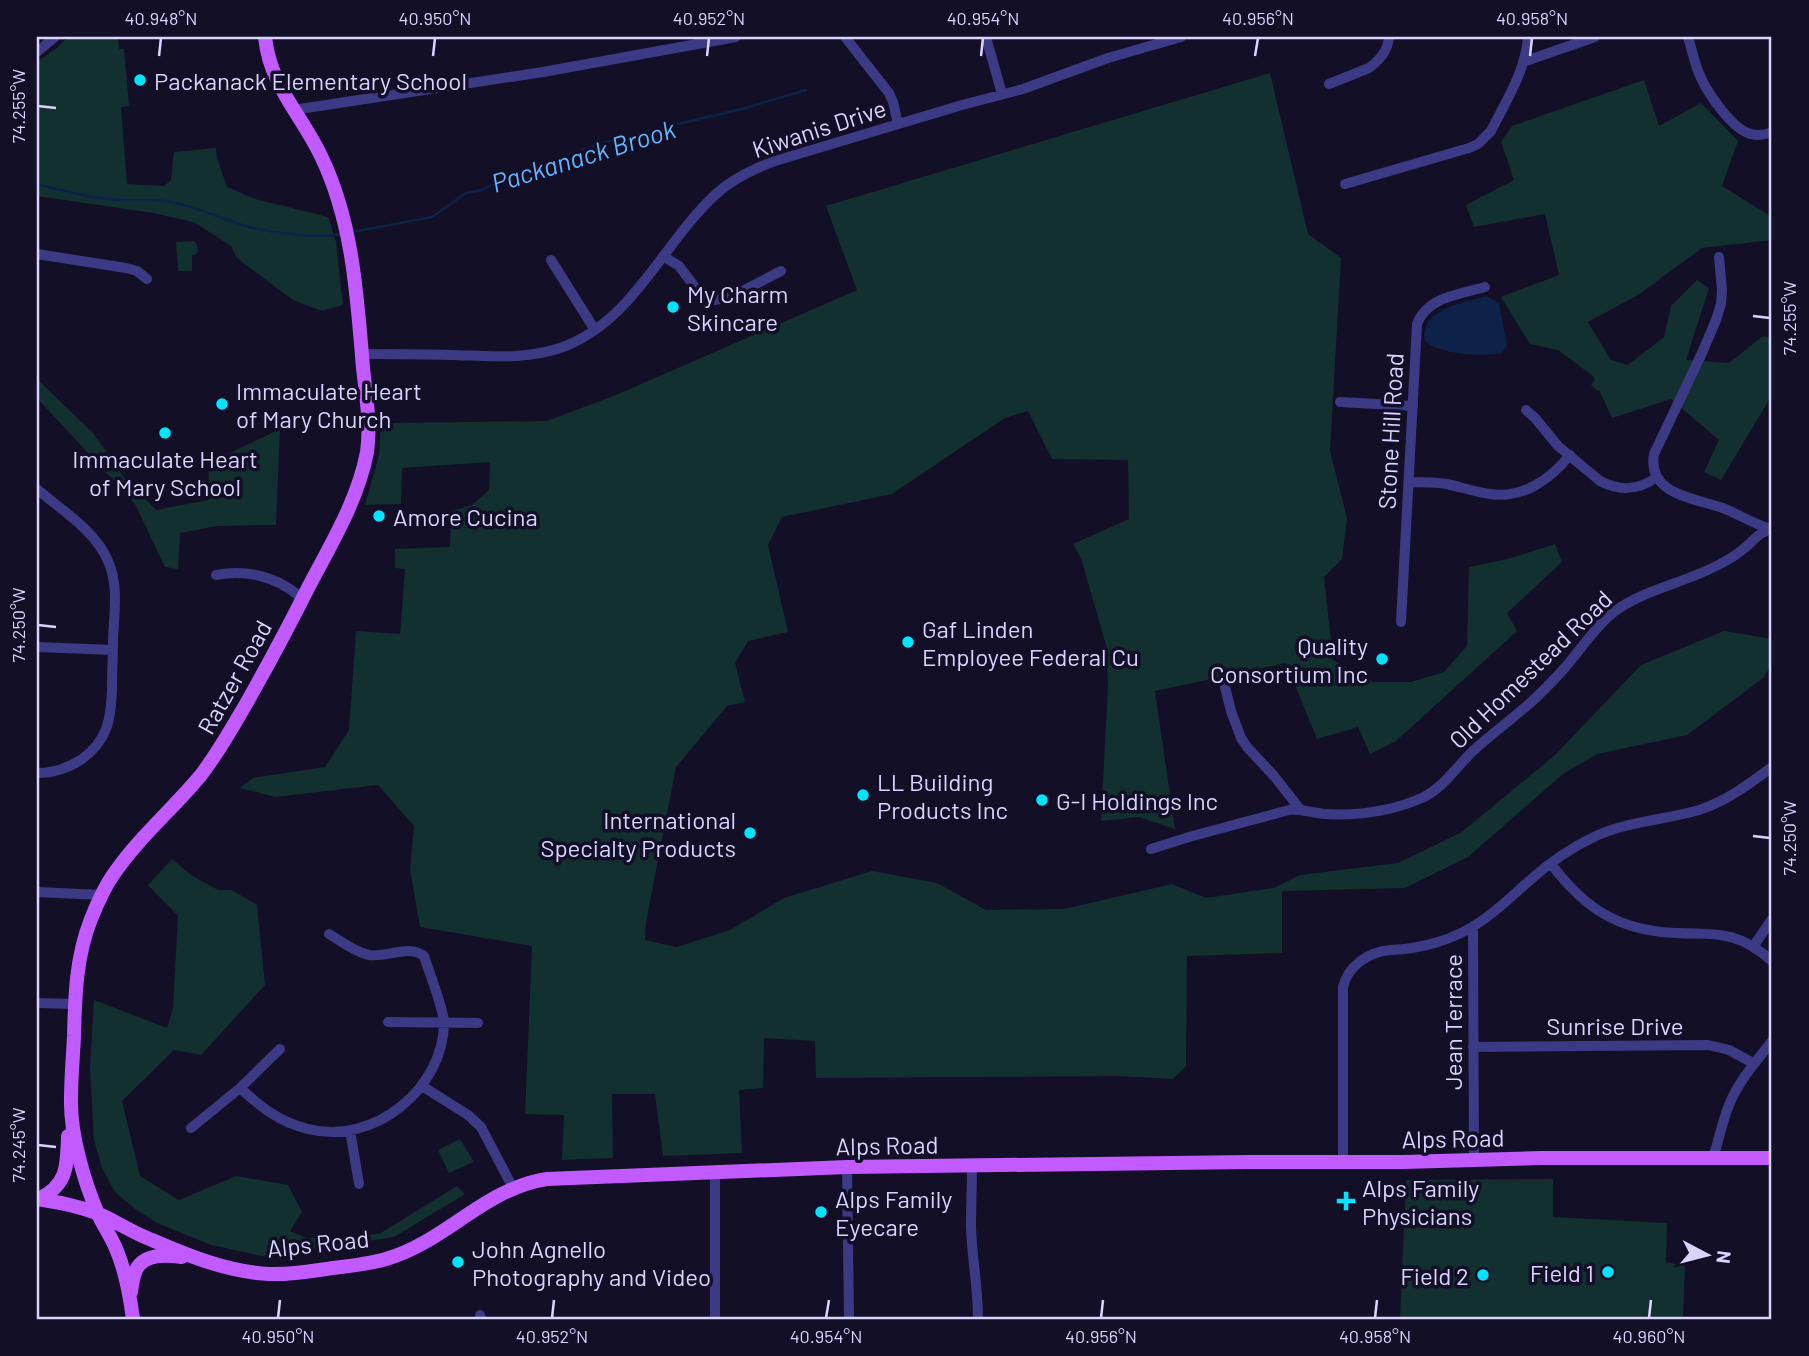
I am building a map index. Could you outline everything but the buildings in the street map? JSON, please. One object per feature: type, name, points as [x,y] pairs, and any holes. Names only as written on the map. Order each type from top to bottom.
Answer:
[{"type":"main road","name":"Ratzer Road","points":[[133,1319],[126,1278],[118,1252],[98,1214],[78,1157],[70,1103],[76,977],[80,953],[92,917],[118,868],[192,786],[216,753],[263,673],[353,499],[366,452],[368,430],[362,354],[347,231],[321,155],[293,110],[273,70],[265,37]]},
{"type":"main road","points":[[38,1199],[57,1187],[63,1178],[68,1153],[70,1103]]},
{"type":"main road","name":"Alps Road","points":[[38,1199],[64,1203],[98,1214],[195,1259],[268,1274],[297,1273],[373,1262],[410,1250],[513,1188],[547,1179],[847,1167],[1541,1158],[1772,1158]]},
{"type":"main road","points":[[130,1297],[136,1269],[144,1261],[155,1256],[168,1255],[195,1259]]},
{"type":"street","points":[[37,52],[55,37]]},
{"type":"street","points":[[293,110],[543,72],[736,37]]},
{"type":"street","points":[[845,37],[889,94],[898,124]]},
{"type":"street","points":[[986,37],[1002,94]]},
{"type":"street","name":"Kiwanis Drive","points":[[362,354],[511,357],[561,348],[595,330],[617,312],[703,208],[740,177],[775,161],[1054,79],[1108,58],[1181,37]]},
{"type":"street","points":[[1329,84],[1374,64],[1386,50],[1389,37]]},
{"type":"street","points":[[1345,184],[1478,144],[1492,131],[1518,78],[1528,37]]},
{"type":"street","points":[[1524,62],[1595,37]]},
{"type":"street","points":[[1688,37],[1701,78],[1735,125],[1752,135],[1772,132]]},
{"type":"street","points":[[37,254],[126,268],[137,271],[147,279]]},
{"type":"street","points":[[663,256],[679,266],[701,295],[714,300],[729,298],[781,271]]},
{"type":"street","points":[[1719,257],[1721,304],[1702,353],[1654,454],[1653,466],[1665,487],[1684,497],[1721,508],[1772,529]]},
{"type":"street","points":[[551,260],[595,330]]},
{"type":"street","name":"Stone Hill Road","points":[[1401,622],[1417,324],[1420,316],[1432,304],[1485,287]]},
{"type":"street","points":[[1340,402],[1413,406]]},
{"type":"street","points":[[1526,410],[1558,446],[1600,481],[1626,489],[1643,486],[1657,477]]},
{"type":"street","points":[[1409,482],[1438,483],[1489,494],[1508,495],[1540,483],[1570,455]]},
{"type":"street","points":[[37,489],[97,542],[108,561],[115,586],[112,706],[103,736],[75,763],[58,772],[37,773]]},
{"type":"street","name":"Old Homestead Road","points":[[1151,849],[1289,810],[1348,815],[1373,812],[1407,804],[1437,789],[1474,750],[1546,687],[1615,611],[1634,600],[1720,565],[1746,547],[1760,533],[1772,529]]},
{"type":"street","points":[[216,575],[259,575],[283,584],[303,599]]},
{"type":"street","points":[[37,647],[113,650]]},
{"type":"street","points":[[1225,687],[1230,711],[1241,738],[1300,809]]},
{"type":"street","points":[[1343,1162],[1342,997],[1347,976],[1360,961],[1383,951],[1432,944],[1452,937],[1501,907],[1551,863],[1581,844],[1614,828],[1713,805],[1772,767]]},
{"type":"street","points":[[1551,863],[1581,899],[1617,920],[1648,930],[1727,935],[1753,947],[1772,961]]},
{"type":"street","points":[[37,892],[102,895]]},
{"type":"street","points":[[1753,947],[1772,919]]},
{"type":"street","name":"Jean Terrace","points":[[1473,926],[1474,1160]]},
{"type":"street","points":[[240,1088],[279,1119],[309,1130],[340,1132],[370,1124],[400,1109],[422,1086],[437,1061],[443,1037],[443,1018],[424,956],[417,951],[372,955],[355,950],[329,934]]},
{"type":"street","points":[[37,1003],[75,1004]]},
{"type":"street","points":[[388,1022],[478,1023]]},
{"type":"street","points":[[1713,1158],[1729,1105],[1745,1074],[1772,1041]]},
{"type":"street","name":"Sunrise Drive","points":[[1473,1047],[1707,1045],[1730,1050],[1754,1063]]},
{"type":"street","points":[[191,1128],[240,1088],[280,1049]]},
{"type":"street","points":[[422,1086],[468,1115],[481,1127],[513,1188]]},
{"type":"street","points":[[350,1130],[359,1184]]},
{"type":"street","points":[[972,1166],[971,1227],[978,1319]]},
{"type":"street","points":[[847,1167],[849,1319]]},
{"type":"street","points":[[715,1173],[715,1319]]},
{"type":"green space","points":[[68,37],[118,37],[119,49],[124,49],[129,106],[121,107],[127,184],[164,186],[171,180],[174,152],[216,148],[227,187],[255,199],[328,217],[336,242],[343,305],[322,311],[293,300],[237,258],[231,246],[194,222],[153,213],[37,196],[37,62]]},
{"type":"green space","points":[[1270,73],[1308,234],[1341,258],[1330,451],[1347,518],[1342,559],[1324,577],[1333,660],[1373,682],[1411,682],[1444,672],[1467,646],[1469,567],[1508,559],[1555,544],[1562,562],[1507,613],[1517,631],[1396,741],[1370,754],[1358,727],[1317,739],[1286,663],[1155,691],[1175,829],[1139,817],[1101,821],[1108,684],[1106,645],[1081,558],[1073,544],[1129,519],[1128,460],[1052,459],[1028,411],[1005,418],[892,494],[782,517],[768,545],[788,632],[748,641],[735,663],[745,702],[727,706],[676,767],[646,922],[645,940],[677,947],[730,930],[784,898],[872,871],[937,883],[986,910],[1064,909],[1172,884],[1206,898],[1274,888],[1300,875],[1398,863],[1462,832],[1555,755],[1641,665],[1724,631],[1772,639],[1772,664],[1763,678],[1687,735],[1597,754],[1563,774],[1468,857],[1405,888],[1282,891],[1282,953],[1187,956],[1186,1066],[1173,1079],[1117,1076],[816,1078],[815,1041],[764,1038],[763,1088],[739,1090],[742,1153],[663,1156],[655,1094],[612,1094],[613,1158],[562,1160],[564,1115],[525,1114],[532,946],[420,927],[410,869],[414,826],[378,785],[275,797],[240,788],[253,778],[325,767],[349,730],[356,631],[400,634],[405,569],[395,568],[395,549],[450,547],[451,511],[472,505],[489,490],[490,462],[402,468],[401,504],[365,505],[379,455],[381,423],[547,421],[616,395],[857,290],[826,206]]},
{"type":"green space","points":[[1644,80],[1659,126],[1701,103],[1738,141],[1722,186],[1772,217],[1772,240],[1702,248],[1638,295],[1588,322],[1611,360],[1628,365],[1664,337],[1671,306],[1697,280],[1709,288],[1686,360],[1729,363],[1763,336],[1772,338],[1772,395],[1721,480],[1704,472],[1719,440],[1671,399],[1612,418],[1599,390],[1591,385],[1595,380],[1593,376],[1558,350],[1530,344],[1501,297],[1559,275],[1545,214],[1474,227],[1466,205],[1514,180],[1501,142],[1512,126]]},
{"type":"green space","points":[[194,241],[198,252],[192,255],[192,271],[178,271],[176,242]]},
{"type":"green space","points":[[37,379],[93,433],[123,476],[156,510],[208,500],[209,463],[280,429],[276,525],[217,526],[180,533],[178,569],[165,567],[135,504],[37,398]]},
{"type":"green space","points":[[172,859],[191,875],[218,890],[232,890],[257,905],[265,985],[201,1055],[174,1050],[122,1101],[140,1176],[179,1200],[236,1176],[288,1185],[302,1212],[290,1231],[307,1238],[379,1234],[457,1186],[465,1194],[394,1237],[266,1257],[211,1245],[157,1223],[115,1192],[102,1168],[94,1140],[90,1067],[94,1000],[167,1028],[173,1008],[178,916],[148,885]]},
{"type":"green space","points":[[460,1139],[474,1162],[449,1173],[438,1150]]},
{"type":"green space","points":[[1553,1179],[1553,1217],[1667,1223],[1666,1262],[1685,1266],[1683,1319],[1400,1319],[1406,1180]]},
{"type":"water","points":[[1486,296],[1499,303],[1507,346],[1500,354],[1450,352],[1425,341],[1425,330],[1436,314]]},
{"type":"waterway","name":"Packanack Brook","points":[[352,232],[432,217],[466,193],[482,190],[503,178],[606,142],[742,109],[806,90]]},
{"type":"waterway","name":"Packanack Brook","points":[[37,184],[100,198],[173,202],[274,232],[318,236],[342,234]]},
{"type":"place","name":"Packanack Elementary School","points":[[140,80]]},
{"type":"place","name":"My Charm Skincare","points":[[673,307]]},
{"type":"place","name":"Immaculate Heart of Mary Church","points":[[222,404]]},
{"type":"place","name":"Immaculate Heart of Mary School","points":[[165,433]]},
{"type":"place","name":"Amore Cucina","points":[[379,516]]},
{"type":"place","name":"Gaf Linden Employee Federal Cu","points":[[908,642]]},
{"type":"place","name":"Quality Consortium Inc","points":[[1382,659]]},
{"type":"place","name":"LL Building Products Inc","points":[[863,795]]},
{"type":"place","name":"G-I Holdings Inc","points":[[1042,800]]},
{"type":"place","name":"International Specialty Products","points":[[750,833]]},
{"type":"place","name":"Alps Family Physicians","points":[[1346,1201]]},
{"type":"place","name":"Alps Family Eyecare","points":[[821,1212]]},
{"type":"place","name":"John Agnello Photography and Video","points":[[458,1262]]},
{"type":"place","name":"Field 1","points":[[1608,1272]]},
{"type":"place","name":"Field 2","points":[[1483,1275]]}]
